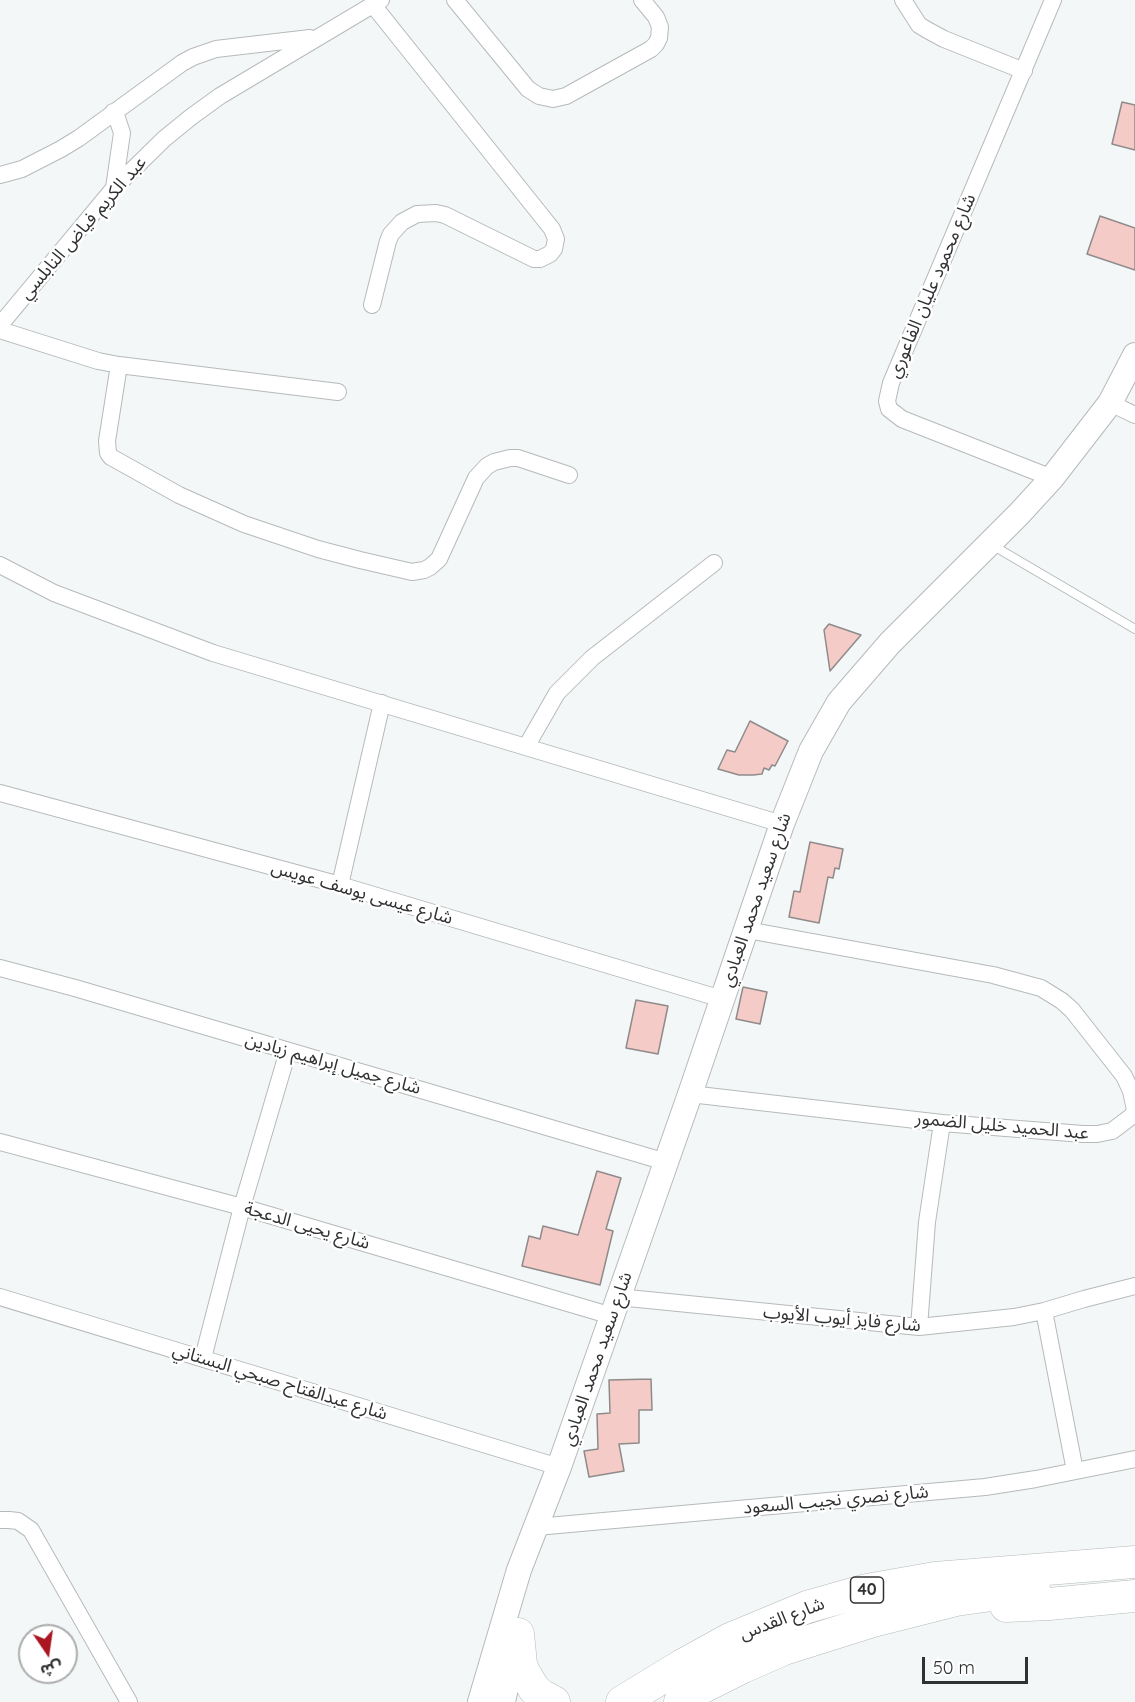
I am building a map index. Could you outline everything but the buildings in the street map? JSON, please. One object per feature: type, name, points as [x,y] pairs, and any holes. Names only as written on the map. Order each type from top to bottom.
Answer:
[{"type":"highway","name":"شارع القدس","points":[[622,1702],[730,1639],[807,1607],[867,1590],[935,1578],[1135,1562]]},
{"type":"highway","name":"شارع القدس","points":[[696,1697],[743,1667],[784,1649],[873,1621],[956,1600],[1016,1590],[1135,1579]]},
{"type":"highway","points":[[956,1600],[986,1608],[1135,1596]]},
{"type":"highway","points":[[807,1607],[817,1611],[824,1619],[824,1629],[820,1638]]},
{"type":"highway","points":[[518,1634],[524,1672],[534,1689],[554,1702]]},
{"type":"street","points":[[455,0],[528,89],[539,96],[553,99],[566,96],[651,49],[656,44],[661,32],[659,22],[642,0]]},
{"type":"street","points":[[903,0],[919,25],[929,31],[1024,71]]},
{"type":"street","name":"شارع محمود عليان الفاعوري","points":[[1052,478],[902,419],[889,409],[887,401],[891,383],[1053,0]]},
{"type":"street","points":[[372,305],[391,234],[402,222],[417,214],[445,215],[534,259],[550,254],[556,244],[552,229],[377,3]]},
{"type":"street","name":"عبد الكريم فياض النابلسي","points":[[0,325],[114,188],[141,159],[191,117],[230,90],[377,3]]},
{"type":"street","points":[[0,175],[22,169],[61,149],[182,63],[205,52],[317,38]]},
{"type":"street","points":[[113,112],[122,133],[114,188]]},
{"type":"street","points":[[0,330],[98,361],[119,365],[338,392]]},
{"type":"street","name":"شارع سعيد محمد العبادي","points":[[480,1702],[519,1570],[560,1467],[782,824],[811,751],[839,702],[890,643],[1020,514],[1052,478],[1110,403],[1135,355]]},
{"type":"street","points":[[119,365],[106,441],[111,457],[178,495],[244,524],[318,549],[360,560],[412,572],[430,567],[439,559],[476,478],[494,462],[518,458],[569,475]]},
{"type":"street","points":[[1110,403],[1135,415]]},
{"type":"street","points":[[526,747],[557,693],[592,658],[714,563]]},
{"type":"street","points":[[0,565],[54,592],[213,653],[782,824]]},
{"type":"street","points":[[340,885],[382,703]]},
{"type":"street","name":"شارع عيسى يوسف عويس","points":[[0,793],[340,885],[722,999]]},
{"type":"street","name":"عبد الحميد خليل الضمور","points":[[690,1094],[942,1123],[1097,1134],[1112,1131],[1132,1116],[1135,1110],[1131,1091],[1124,1076],[1072,1010],[1041,988],[993,975],[747,930]]},
{"type":"street","name":"شارع جميل إبراهيم زيادين","points":[[0,968],[666,1162]]},
{"type":"street","points":[[202,1358],[242,1207],[288,1051]]},
{"type":"street","points":[[919,1328],[927,1222],[942,1123]]},
{"type":"street","name":"شارع يحيى الدعجة","points":[[0,1142],[615,1307]]},
{"type":"street","name":"شارع فايز أيوب الأيوب","points":[[615,1307],[919,1328],[1014,1317],[1135,1286]]},
{"type":"street","name":"شارع عبدالفتاح صبحي البستاني","points":[[0,1297],[560,1467]]},
{"type":"street","points":[[1044,1311],[1075,1471]]},
{"type":"street","name":"شارع نصري نجيب السعود","points":[[534,1531],[985,1486],[1135,1458]]},
{"type":"street","points":[[0,1520],[18,1521],[31,1530],[129,1702]]},
{"type":"street","name":"شارع سعيد محمد العبادي","points":[[503,1702],[510,1663],[533,1577],[534,1531]]},
{"type":"lane","points":[[989,543],[1135,629]]}]
